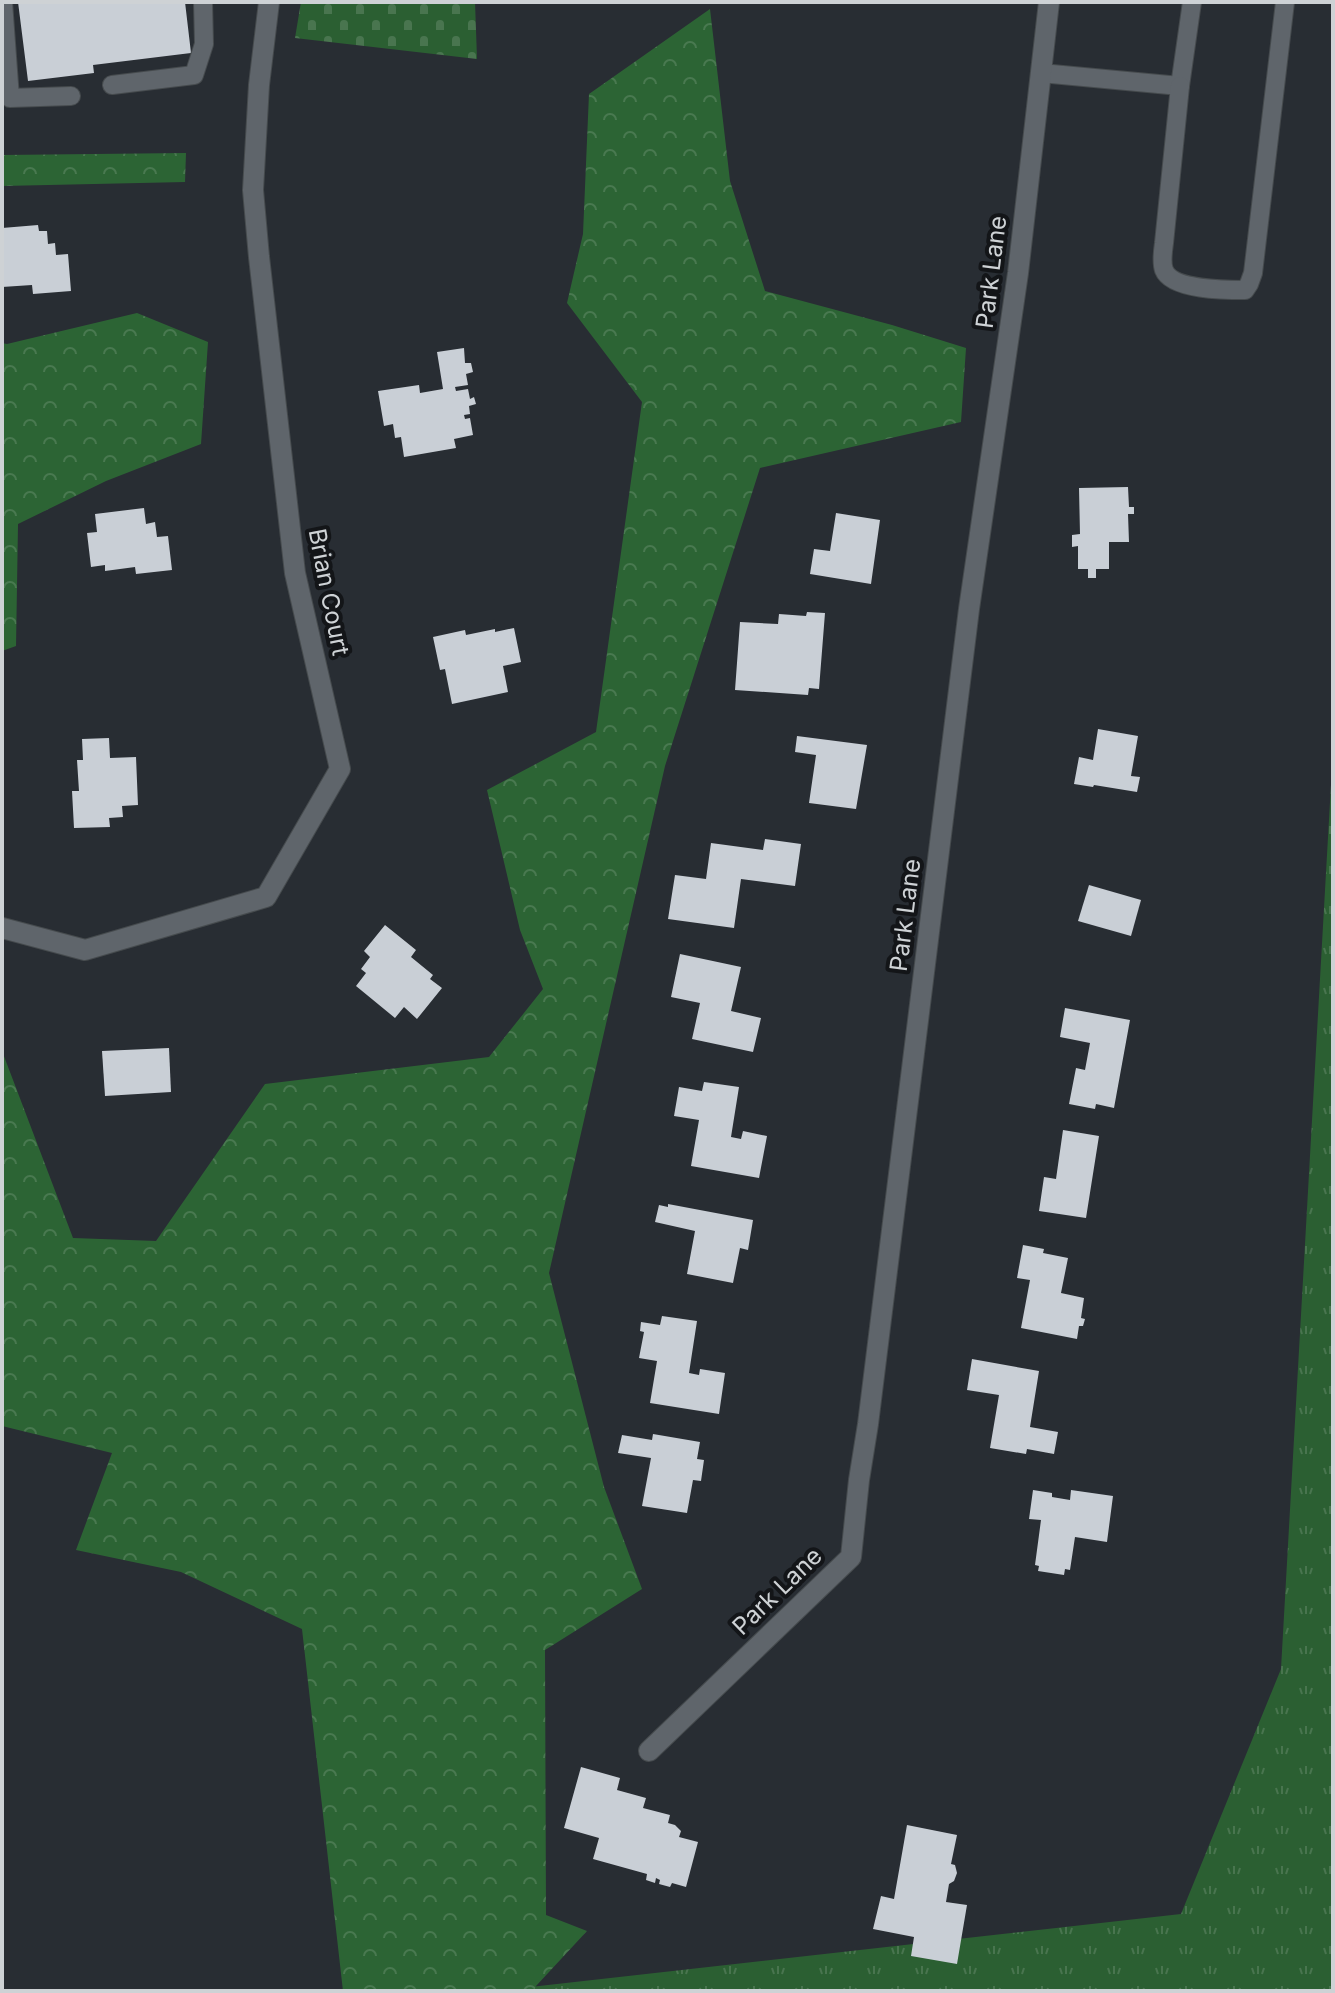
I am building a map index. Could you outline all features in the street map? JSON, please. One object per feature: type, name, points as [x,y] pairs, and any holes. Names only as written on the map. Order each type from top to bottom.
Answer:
[{"type":"street","name":"Brian Court","points":[[2,928],[85,950],[266,897],[340,769],[295,573],[259,257],[253,190],[259,85],[269,2]]},
{"type":"street","name":"Park Lane","points":[[649,1751],[851,1557],[967,625],[1018,273],[1049,2]]},
{"type":"lane","points":[[3,2],[10,98],[71,96]]},
{"type":"lane","points":[[112,85],[194,75],[204,44],[203,2]]},
{"type":"lane","points":[[1192,2],[1180,86],[1164,243],[1164,271],[1184,284],[1227,290],[1245,290],[1253,273],[1285,2]]},
{"type":"lane","points":[[1041,73],[1180,86]]},
{"type":"green space","points":[[301,2],[475,2],[477,59],[295,38]]},
{"type":"green space","points":[[710,9],[730,181],[765,291],[966,348],[961,422],[760,468],[665,766],[549,1273],[604,1487],[642,1589],[545,1650],[546,1915],[587,1931],[534,1991],[343,1991],[302,1629],[181,1572],[76,1550],[112,1453],[2,1426],[2,1051],[73,1238],[156,1241],[265,1084],[489,1057],[543,989],[520,930],[487,790],[596,732],[642,402],[567,303],[583,234],[589,94]]},
{"type":"green space","points":[[186,153],[185,182],[2,186],[2,155]]},
{"type":"green space","points":[[137,313],[208,342],[201,444],[106,481],[18,524],[16,646],[2,651],[2,343]]},
{"type":"green space","points":[[1333,749],[1333,1991],[494,1991],[1181,1914],[1281,1669]]},
{"type":"building","points":[[18,2],[185,2],[191,53],[93,65],[94,73],[28,81]]},
{"type":"building","points":[[38,225],[39,231],[47,231],[48,244],[55,243],[56,255],[68,254],[71,291],[33,294],[32,285],[2,287],[2,228]]},
{"type":"building","points":[[464,348],[465,363],[471,363],[473,372],[466,374],[468,385],[455,387],[456,391],[468,389],[470,399],[474,397],[476,404],[469,406],[470,414],[464,415],[465,419],[470,418],[473,435],[454,439],[456,448],[404,457],[401,437],[395,438],[393,424],[384,426],[378,391],[419,385],[420,393],[443,389],[437,352]]},
{"type":"building","points":[[1128,487],[1129,507],[1134,507],[1134,514],[1128,514],[1129,542],[1109,542],[1109,569],[1096,569],[1096,578],[1088,578],[1088,569],[1078,569],[1078,546],[1072,547],[1072,535],[1080,534],[1079,488]]},
{"type":"building","points":[[144,508],[146,524],[155,522],[157,537],[168,536],[172,570],[136,574],[135,567],[105,571],[105,565],[91,567],[87,533],[97,532],[95,514]]},
{"type":"building","points":[[836,513],[880,520],[871,584],[810,574],[814,549],[830,551]]},
{"type":"building","points":[[807,612],[825,613],[819,689],[809,688],[808,695],[735,690],[740,622],[778,624],[779,614],[806,616]]},
{"type":"building","points":[[514,628],[521,662],[503,666],[508,692],[452,704],[445,669],[440,670],[433,637],[465,630],[466,635]]},
{"type":"building","points":[[1098,729],[1138,736],[1131,776],[1140,777],[1137,792],[1074,784],[1079,757],[1093,760]]},
{"type":"building","points":[[797,736],[867,745],[856,809],[809,803],[816,755],[795,752]]},
{"type":"building","points":[[109,738],[110,758],[136,757],[138,805],[122,806],[123,817],[109,818],[110,827],[74,828],[72,791],[79,791],[77,760],[83,760],[82,739]]},
{"type":"building","points":[[765,839],[801,844],[795,886],[741,879],[734,928],[668,919],[675,875],[706,879],[711,843],[763,850]]},
{"type":"building","points":[[1089,885],[1141,900],[1131,936],[1078,921]]},
{"type":"building","points":[[385,925],[416,950],[411,957],[433,975],[430,979],[442,988],[417,1019],[404,1007],[395,1018],[356,986],[366,973],[361,969],[370,957],[364,951]]},
{"type":"building","points":[[680,954],[741,967],[731,1011],[761,1018],[753,1052],[692,1039],[700,1003],[671,997]]},
{"type":"building","points":[[1065,1008],[1130,1020],[1114,1108],[1096,1104],[1095,1109],[1069,1104],[1076,1068],[1085,1070],[1090,1043],[1060,1037]]},
{"type":"building","points":[[169,1048],[171,1092],[105,1096],[102,1051]]},
{"type":"building","points":[[704,1082],[739,1087],[731,1137],[741,1139],[743,1131],[767,1136],[759,1178],[691,1166],[699,1120],[674,1116],[679,1087],[702,1091]]},
{"type":"building","points":[[1063,1130],[1099,1136],[1086,1218],[1039,1211],[1044,1177],[1056,1179]]},
{"type":"building","points":[[668,1204],[753,1220],[748,1250],[740,1248],[733,1283],[687,1274],[695,1231],[655,1222],[659,1205],[668,1207]]},
{"type":"building","points":[[1023,1245],[1068,1258],[1061,1293],[1084,1298],[1081,1318],[1085,1319],[1083,1326],[1079,1326],[1077,1339],[1021,1328],[1030,1280],[1017,1278]]},
{"type":"building","points":[[662,1316],[697,1321],[689,1373],[699,1375],[700,1369],[725,1373],[719,1414],[650,1403],[657,1361],[639,1358],[644,1332],[640,1331],[641,1322],[660,1325]]},
{"type":"building","points":[[972,1359],[1039,1371],[1030,1427],[1058,1432],[1054,1454],[1027,1449],[1026,1454],[990,1448],[999,1395],[967,1390]]},
{"type":"building","points":[[653,1434],[700,1442],[697,1459],[704,1460],[701,1481],[693,1480],[687,1513],[642,1506],[651,1458],[618,1453],[622,1435],[652,1440]]},
{"type":"building","points":[[1033,1490],[1070,1500],[1071,1490],[1113,1496],[1107,1542],[1075,1537],[1070,1570],[1065,1569],[1064,1575],[1038,1571],[1039,1566],[1035,1565],[1041,1520],[1029,1519]]},
{"type":"building","points":[[581,1767],[620,1778],[617,1790],[646,1798],[643,1808],[670,1815],[668,1823],[681,1831],[679,1837],[698,1842],[686,1887],[672,1883],[670,1887],[659,1884],[660,1880],[656,1878],[655,1883],[646,1880],[647,1874],[593,1859],[599,1838],[564,1828]]},
{"type":"building","points":[[907,1825],[957,1835],[951,1864],[955,1865],[957,1873],[949,1884],[946,1902],[967,1905],[957,1964],[911,1956],[914,1937],[873,1929],[881,1896],[894,1899]]}]
